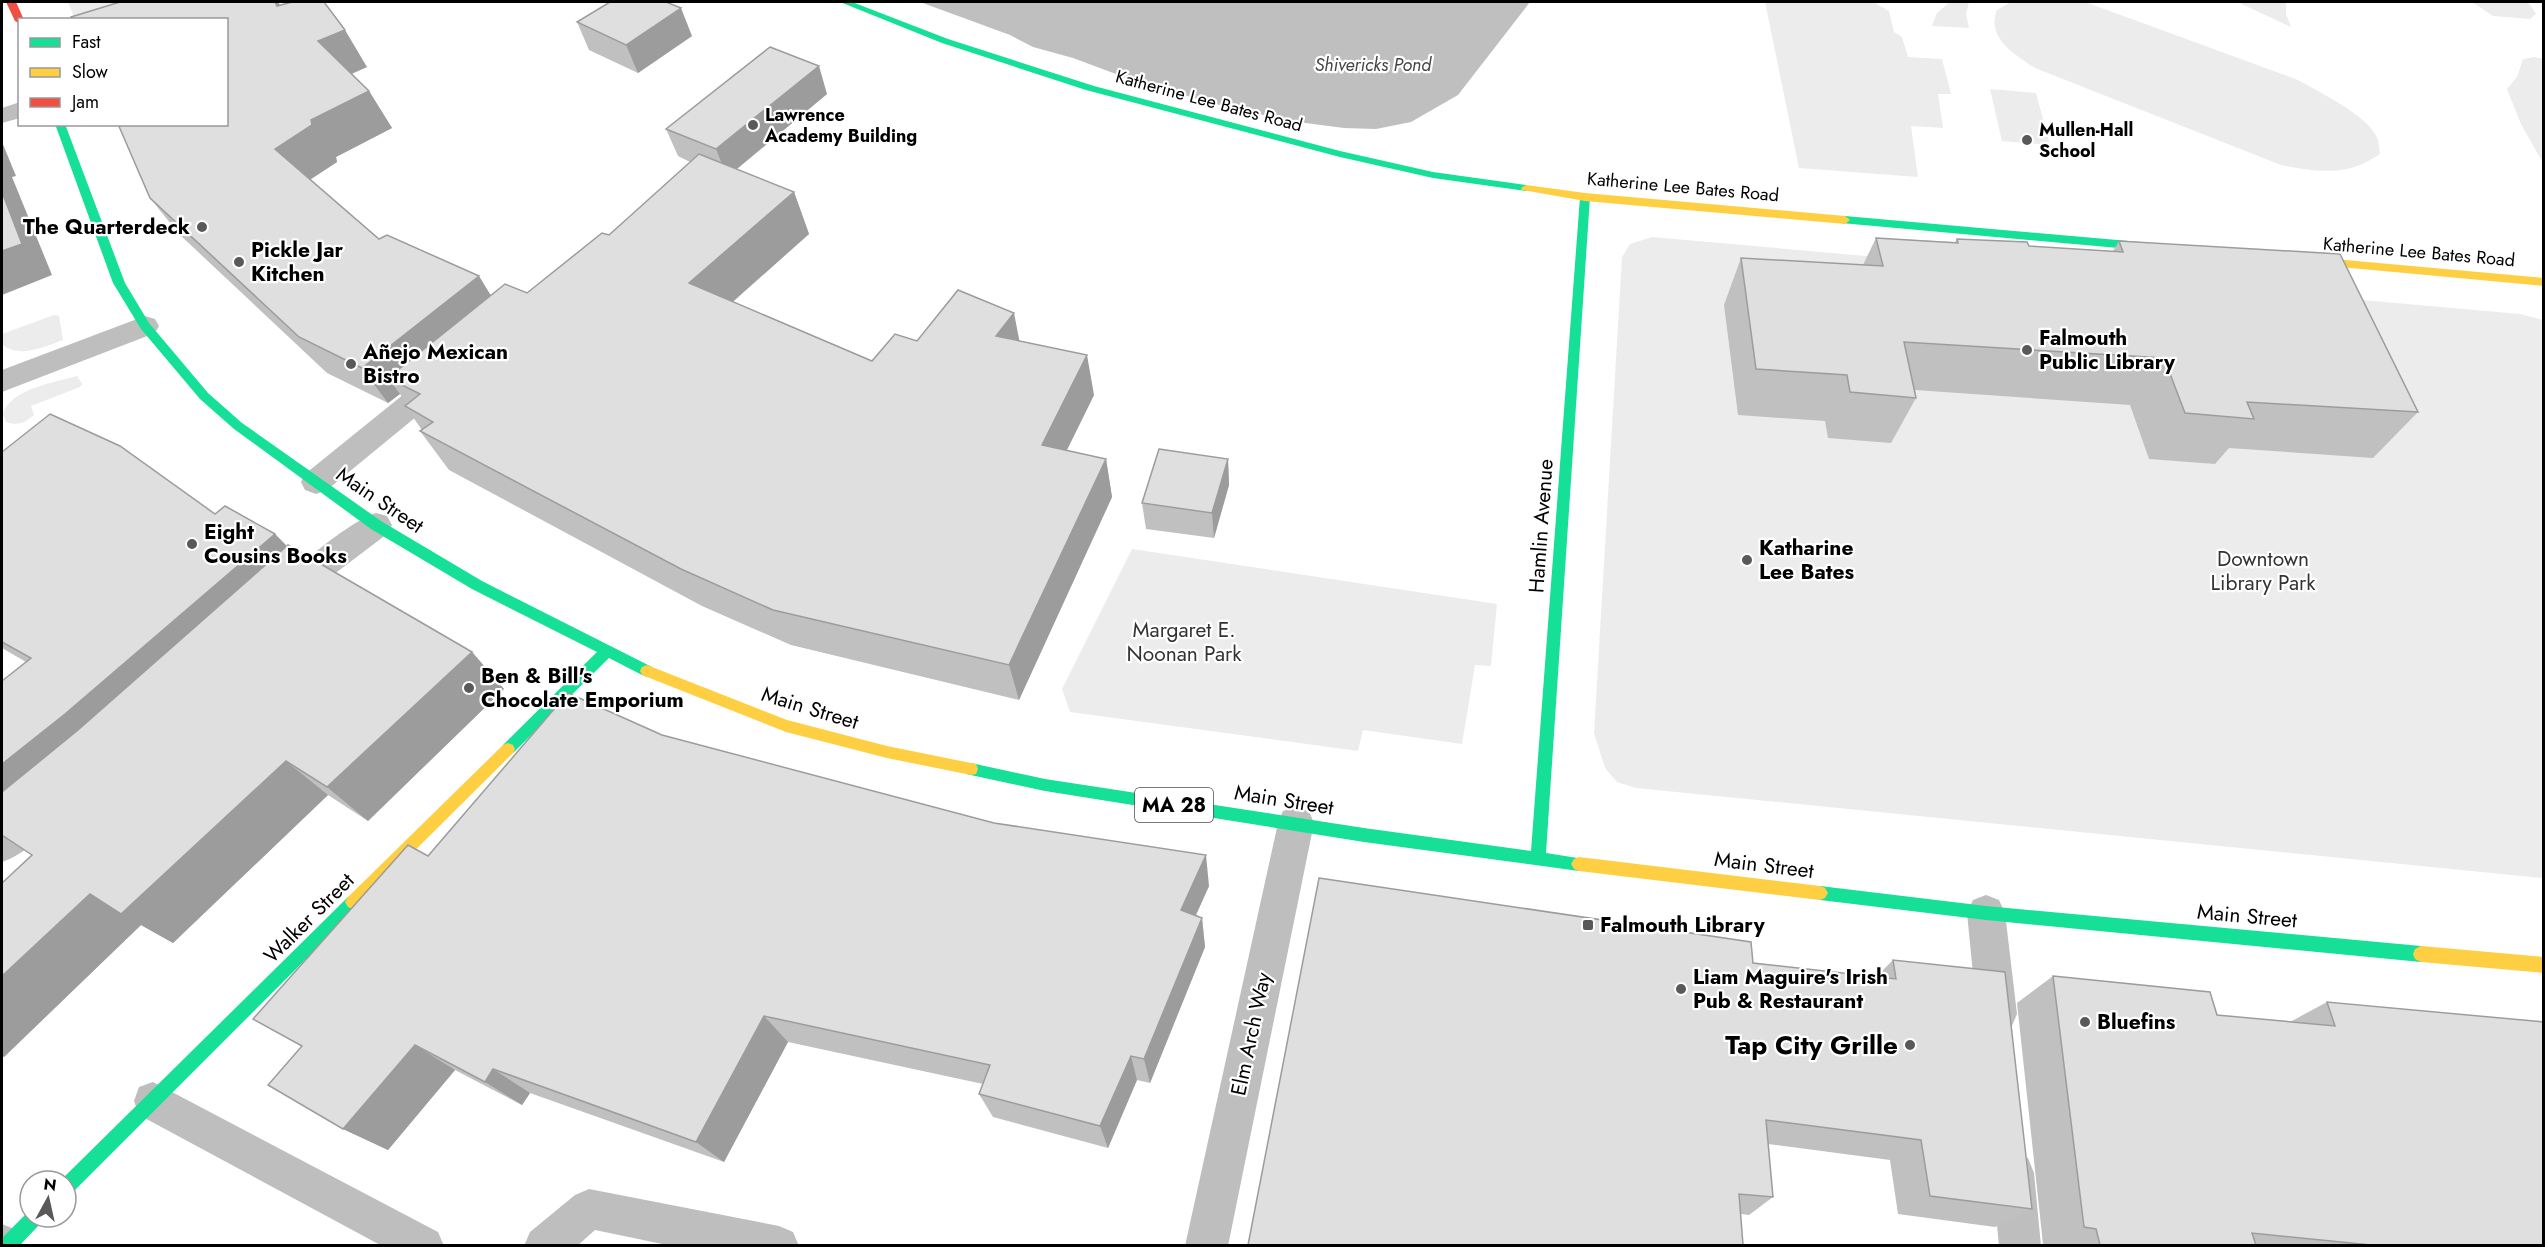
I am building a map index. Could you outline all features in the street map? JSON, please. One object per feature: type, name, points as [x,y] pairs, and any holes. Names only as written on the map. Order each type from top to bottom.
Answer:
[{"type":"street","points":[[11,2],[19,18]]},
{"type":"street","name":"Katherine Lee Bates Road","points":[[844,2],[955,44],[1090,88],[1340,154],[1433,175],[1585,196],[2173,248]]},
{"type":"street","name":"Main Street","points":[[61,126],[119,283],[145,326],[204,396],[238,426],[376,525],[477,585],[606,652],[674,683],[786,726],[887,752],[1045,785],[1538,859],[1986,913],[2544,965]]},
{"type":"street","name":"Hamlin Avenue","points":[[1538,859],[1585,196]]},
{"type":"street","name":"Katherine Lee Bates Road","points":[[2292,259],[2544,282]]},
{"type":"street","points":[[2,381],[145,326]]},
{"type":"street","points":[[316,482],[464,361]]},
{"type":"street","points":[[270,612],[322,566],[376,525]]},
{"type":"street","name":"Walker Street","points":[[78,1175],[606,652]]},
{"type":"street","points":[[2,845],[62,795]]},
{"type":"street","name":"Elm Arch Way","points":[[1206,1245],[1296,823]]},
{"type":"street","points":[[1986,913],[2000,1048]]},
{"type":"street","points":[[2009,1141],[2020,1245]]},
{"type":"street","points":[[6,1245],[23,1229]]},
{"type":"lane","points":[[2,116],[18,110]]},
{"type":"lane","points":[[153,1101],[424,1245]]},
{"type":"lane","points":[[544,1245],[589,1209],[779,1245]]},
{"type":"green space","points":[[68,2],[138,2],[74,17]]},
{"type":"green space","points":[[1765,2],[1873,2],[1889,11],[1894,32],[1902,37],[1908,57],[1942,59],[1951,94],[1938,94],[1943,128],[1911,126],[1918,177],[1799,168]]},
{"type":"green space","points":[[1950,2],[1969,2],[1966,14],[1969,28],[1932,26],[1937,13]]},
{"type":"green space","points":[[2011,2],[2085,2],[2298,80],[2343,106],[2365,122],[2378,140],[2380,154],[2356,166],[2332,171],[2281,165],[2035,68],[2011,51],[1995,29],[1997,10]]},
{"type":"green space","points":[[2237,2],[2286,2],[2286,14],[2291,27]]},
{"type":"green space","points":[[2472,2],[2528,2],[2536,14],[2530,19],[2493,16]]},
{"type":"green space","points":[[2534,57],[2543,59],[2543,163],[2521,124],[2507,89],[2517,77],[2523,59]]},
{"type":"green space","points":[[1990,89],[2036,93],[2050,145],[2002,141]]},
{"type":"green space","name":"Downtown Library Park","points":[[1652,237],[2520,314],[2543,320],[2543,878],[1636,788],[1617,782],[1605,768],[1594,733],[1622,257],[1630,244]]},
{"type":"green space","points":[[54,315],[59,316],[63,340],[23,351],[15,351],[2,344],[2,334]]},
{"type":"green space","points":[[77,376],[82,384],[80,387],[31,406],[34,415],[24,422],[14,424],[6,422],[3,413],[15,398],[24,392]]},
{"type":"green space","name":"Margaret E. Noonan Park","points":[[1132,549],[1497,604],[1491,666],[1475,665],[1462,744],[1363,730],[1358,751],[1070,712],[1062,689]]},
{"type":"water","name":"Shivericks Pond","points":[[920,2],[1530,2],[1458,95],[1411,122],[1376,129],[1344,128],[1298,122],[1238,110],[1140,83],[1073,58],[1033,47],[1010,35]]},
{"type":"building","points":[[120,2],[275,2],[277,6],[292,2],[324,2],[345,30],[318,41],[369,91],[311,120],[312,125],[275,149],[379,239],[387,235],[479,276],[362,368],[299,337],[150,198],[119,126],[228,126],[228,18],[71,17]]},
{"type":"building","points":[[610,2],[666,2],[681,8],[626,45],[577,22]]},
{"type":"building","points":[[770,47],[819,66],[716,149],[666,129]]},
{"type":"building","points":[[699,154],[794,192],[689,283],[872,361],[895,334],[917,341],[958,290],[1014,313],[996,336],[1087,355],[1042,445],[1106,459],[1009,665],[773,610],[681,569],[420,431],[433,422],[405,406],[420,394],[388,378],[505,284],[527,293],[602,233],[609,235]]},
{"type":"building","points":[[2,192],[22,244],[2,251]]},
{"type":"building","points":[[1876,238],[1958,243],[1957,239],[2027,242],[2029,246],[2123,252],[2119,241],[2340,254],[2418,412],[2247,402],[2254,419],[2185,413],[2164,358],[1904,342],[1916,398],[1850,392],[1847,375],[1756,369],[1741,258],[1883,266]]},
{"type":"building","points":[[50,414],[120,446],[215,514],[225,506],[275,534],[65,714],[2,764],[2,681],[31,658],[2,642],[2,452]]},
{"type":"building","points":[[1159,449],[1228,459],[1212,513],[1142,503]]},
{"type":"building","points":[[288,545],[472,652],[327,787],[286,761],[121,914],[90,894],[2,976],[2,883],[32,855],[2,835],[2,792],[78,730]]},
{"type":"building","points":[[568,693],[662,735],[994,823],[1206,855],[1181,910],[1202,918],[1144,1059],[1131,1056],[1100,1126],[979,1094],[990,1065],[764,1016],[696,1142],[493,1069],[485,1082],[415,1045],[343,1129],[268,1085],[302,1046],[253,1019],[408,845],[428,856]]},
{"type":"building","points":[[1319,878],[1751,942],[1753,963],[1896,979],[1893,960],[2005,972],[2032,1209],[1930,1196],[1921,1140],[1766,1120],[1773,1197],[1739,1194],[1743,1245],[1248,1245]]},
{"type":"building","points":[[2053,976],[2210,992],[2217,1015],[2335,1026],[2327,1002],[2544,1022],[2544,1245],[2371,1245],[2252,1233],[2256,1245],[2100,1245],[2096,1229],[2084,1227]]},
{"type":"traffic: fast","points":[[845,2],[945,41],[1090,88],[1340,154],[1433,175],[1526,188]]},
{"type":"traffic: fast","points":[[61,126],[119,283],[145,326],[204,396],[238,426],[376,525],[477,585],[647,671]]},
{"type":"traffic: fast","points":[[1538,859],[1585,197]]},
{"type":"traffic: fast","points":[[1845,220],[2163,248]]},
{"type":"traffic: fast","points":[[508,749],[606,652]]},
{"type":"traffic: fast","points":[[971,769],[1045,785],[1364,835],[1579,864]]},
{"type":"traffic: fast","points":[[1820,893],[1986,913],[2421,954]]},
{"type":"traffic: fast","points":[[78,1175],[353,902]]},
{"type":"traffic: fast","points":[[6,1246],[23,1229]]},
{"type":"traffic: slow","points":[[1526,188],[1585,197],[1845,220]]},
{"type":"traffic: slow","points":[[2301,260],[2544,282]]},
{"type":"traffic: slow","points":[[647,671],[786,726],[887,752],[971,769]]},
{"type":"traffic: slow","points":[[353,902],[508,749]]},
{"type":"traffic: slow","points":[[1579,864],[1820,893]]},
{"type":"traffic: slow","points":[[2421,954],[2544,965]]},
{"type":"traffic: jam","points":[[11,2],[19,18]]},
{"type":"place","name":"Lawrence Academy Building","points":[[753,125]]},
{"type":"place","name":"Mullen-Hall School","points":[[2027,140]]},
{"type":"place","name":"The Quarterdeck","points":[[202,227]]},
{"type":"place","name":"Pickle Jar Kitchen","points":[[239,262]]},
{"type":"place","name":"Falmouth Public Library","points":[[2027,350]]},
{"type":"place","name":"Añejo Mexican Bistro","points":[[351,364]]},
{"type":"place","name":"Eight Cousins Books","points":[[192,544]]},
{"type":"place","name":"Katharine Lee Bates","points":[[1747,560]]},
{"type":"place","name":"Ben & Bill's Chocolate Emporium","points":[[469,688]]},
{"type":"place","name":"Falmouth Library","points":[[1588,925]]},
{"type":"place","name":"Liam Maguire's Irish Pub & Restaurant","points":[[1681,989]]},
{"type":"place","name":"Bluefins","points":[[2085,1022]]},
{"type":"place","name":"Tap City Grille","points":[[1910,1045]]}]
